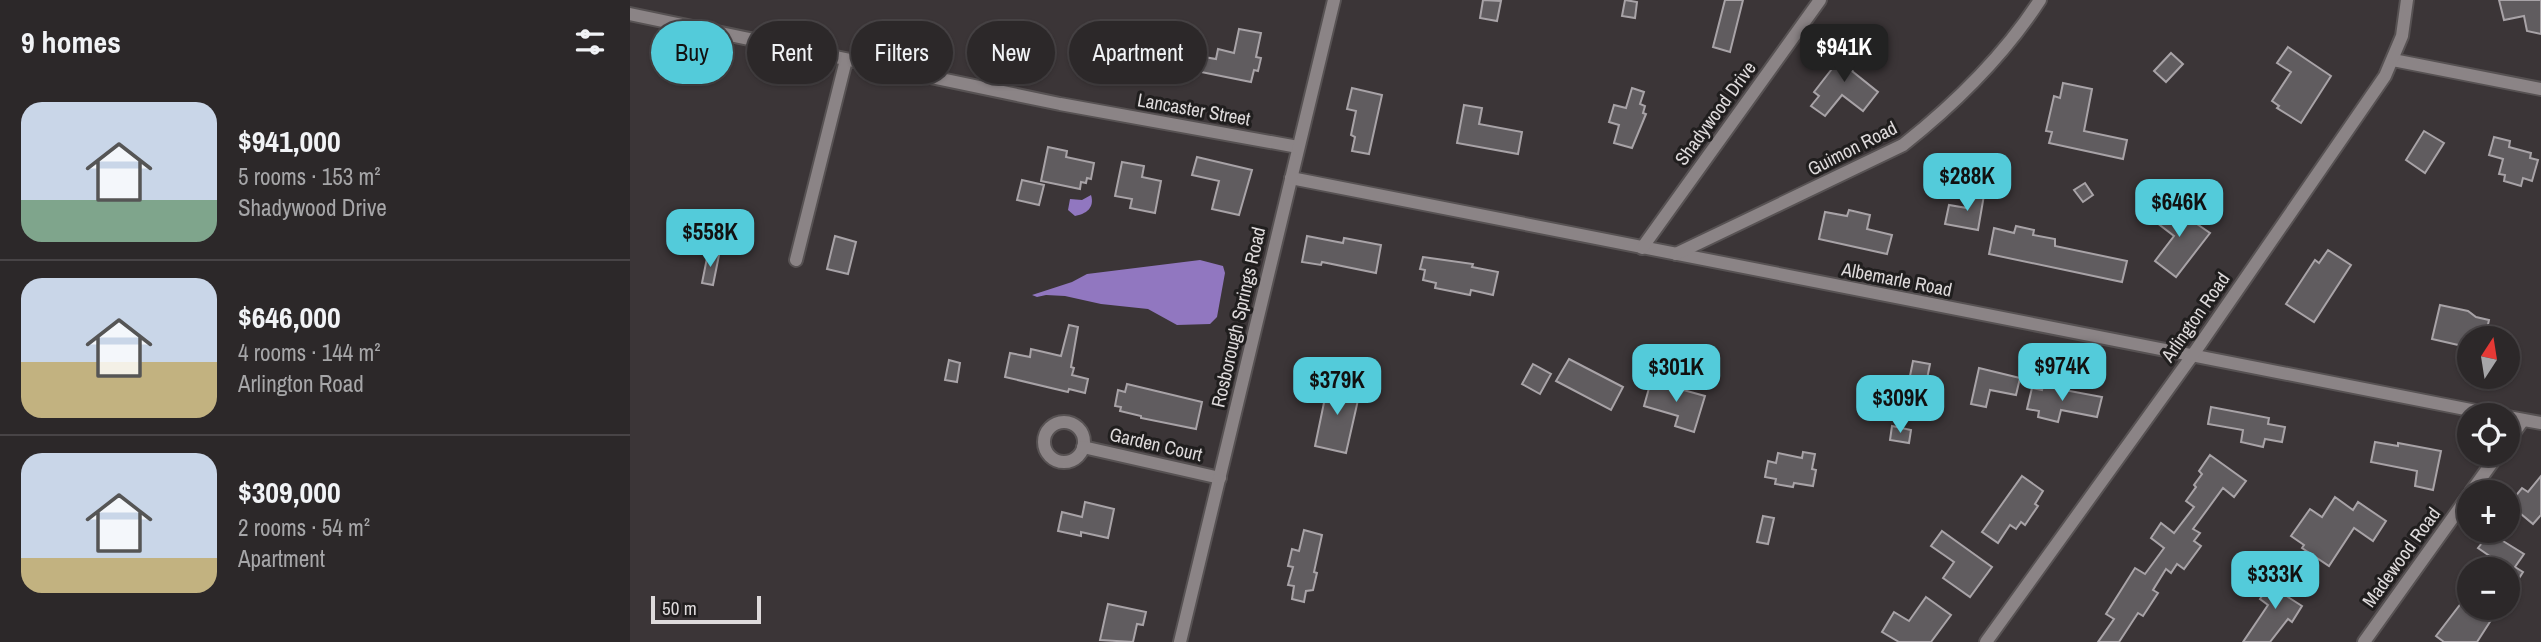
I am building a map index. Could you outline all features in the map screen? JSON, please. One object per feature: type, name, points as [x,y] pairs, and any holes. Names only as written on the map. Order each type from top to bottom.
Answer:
[{"type":"street","name":"Rosborough Springs Road","points":[[1180,642],[1334,0]]},
{"type":"street","name":"Shadywood Drive","points":[[1642,248],[1820,0]]},
{"type":"street","name":"Guimon Road","points":[[1676,254],[1903,145],[1930,124],[1996,60],[2040,0]]},
{"type":"street","name":"Arlington Road","points":[[1986,642],[2192,356],[2375,92],[2393,60],[2402,36],[2407,0]]},
{"type":"street","name":"Lancaster Street","points":[[630,15],[1060,104],[1298,147]]},
{"type":"street","points":[[796,260],[846,60]]},
{"type":"street","points":[[2393,60],[2541,89]]},
{"type":"street","name":"Albemarle Road","points":[[1291,178],[2457,407]]},
{"type":"street","points":[[2520,419],[2541,424]]},
{"type":"street","points":[[2520,424],[2523,420]]},
{"type":"street","name":"Garden Court","points":[[1083,447],[1220,478]]},
{"type":"street","name":"Madewood Road","points":[[2364,642],[2457,511]]},
{"type":"shaded area","points":[[1091,195],[1091,207],[1083,214],[1075,216],[1068,210],[1070,199],[1082,200]]},
{"type":"shaded area","points":[[1200,260],[1223,266],[1225,273],[1217,317],[1210,324],[1177,325],[1148,309],[1101,304],[1065,296],[1032,295],[1072,282],[1087,274]]},
{"type":"building","points":[[1483,0],[1501,1],[1497,21],[1480,18]]},
{"type":"building","points":[[1625,0],[1637,2],[1635,18],[1622,16]]},
{"type":"building","points":[[1725,0],[1743,0],[1730,52],[1713,47]]},
{"type":"building","points":[[2499,0],[2541,0],[2541,34],[2527,31],[2524,16],[2504,20]]},
{"type":"building","points":[[1239,29],[1261,33],[1256,57],[1261,58],[1258,71],[1254,70],[1251,82],[1207,73],[1207,58],[1216,59],[1218,49],[1234,53]]},
{"type":"building","points":[[1853,42],[1866,53],[1852,71],[1878,92],[1863,111],[1842,95],[1825,116],[1811,106],[1819,96],[1814,92]]},
{"type":"building","points":[[2288,47],[2331,76],[2301,123],[2277,108],[2279,106],[2272,101],[2291,72],[2277,63]]},
{"type":"building","points":[[2171,53],[2183,64],[2166,82],[2154,71]]},
{"type":"building","points":[[2063,83],[2092,89],[2084,131],[2127,140],[2123,159],[2049,143],[2052,132],[2046,131],[2054,96],[2060,98]]},
{"type":"building","points":[[1352,88],[1382,95],[1369,154],[1352,151],[1355,137],[1351,135],[1356,111],[1347,109]]},
{"type":"building","points":[[1632,88],[1644,92],[1640,104],[1645,106],[1643,113],[1646,114],[1632,148],[1614,143],[1619,125],[1609,122],[1614,105],[1626,108]]},
{"type":"building","points":[[1464,105],[1482,108],[1479,124],[1522,132],[1518,154],[1457,143]]},
{"type":"building","points":[[2424,131],[2444,143],[2425,173],[2406,160]]},
{"type":"building","points":[[2494,137],[2510,141],[2509,147],[2531,153],[2530,158],[2538,160],[2532,181],[2523,178],[2521,186],[2504,181],[2505,175],[2499,174],[2503,159],[2489,155]]},
{"type":"building","points":[[1048,147],[1067,151],[1066,157],[1094,163],[1091,179],[1087,178],[1086,183],[1081,182],[1080,189],[1041,181]]},
{"type":"building","points":[[1197,157],[1252,170],[1239,215],[1212,209],[1219,181],[1192,175]]},
{"type":"building","points":[[1122,162],[1144,166],[1142,177],[1161,181],[1155,213],[1130,208],[1132,199],[1115,196]]},
{"type":"building","points":[[1022,180],[1044,185],[1039,205],[1017,200]]},
{"type":"building","points":[[2085,183],[2093,195],[2083,202],[2074,190]]},
{"type":"building","points":[[1970,192],[1984,195],[1978,230],[1945,224],[1949,205],[1967,208]]},
{"type":"building","points":[[2165,202],[2210,233],[2176,277],[2155,261],[2174,236],[2152,219]]},
{"type":"building","points":[[1849,210],[1870,215],[1867,229],[1892,235],[1887,254],[1819,239],[1825,212],[1847,216]]},
{"type":"building","points":[[2016,226],[2034,230],[2033,235],[2055,239],[2055,246],[2127,261],[2122,282],[1989,254],[1994,228],[2014,233]]},
{"type":"building","points":[[835,236],[856,242],[848,274],[827,269]]},
{"type":"building","points":[[1307,236],[1343,243],[1344,238],[1381,245],[1376,273],[1322,262],[1321,265],[1302,262]]},
{"type":"building","points":[[2328,250],[2351,265],[2314,322],[2286,304],[2315,260],[2319,263]]},
{"type":"building","points":[[708,253],[719,255],[713,285],[702,283]]},
{"type":"building","points":[[1423,257],[1473,264],[1472,267],[1498,272],[1493,295],[1471,290],[1470,295],[1435,288],[1436,283],[1423,280],[1425,270],[1420,269]]},
{"type":"building","points":[[2440,305],[2468,311],[2476,317],[2489,320],[2488,326],[2457,326],[2457,345],[2432,339]]},
{"type":"building","points":[[1069,325],[1078,327],[1072,375],[1088,379],[1085,393],[1069,389],[1068,392],[1005,377],[1010,353],[1030,357],[1031,349],[1061,356]]},
{"type":"building","points":[[1569,359],[1623,387],[1611,410],[1556,381]]},
{"type":"building","points":[[949,360],[960,363],[957,382],[945,380]]},
{"type":"building","points":[[1913,361],[1930,364],[1926,384],[1909,381]]},
{"type":"building","points":[[1533,364],[1551,374],[1540,394],[1522,384]]},
{"type":"building","points":[[1979,368],[2020,378],[2016,395],[1990,390],[1986,407],[1971,404]]},
{"type":"building","points":[[1334,375],[1351,379],[1347,398],[1358,400],[1346,453],[1315,446],[1326,393],[1330,394]]},
{"type":"building","points":[[1651,381],[1705,396],[1694,432],[1675,426],[1678,416],[1644,406]]},
{"type":"building","points":[[1127,384],[1202,402],[1196,429],[1120,411],[1121,407],[1115,406],[1118,390],[1125,392]]},
{"type":"building","points":[[2043,386],[2102,397],[2097,417],[2061,410],[2058,422],[2038,417],[2039,411],[2027,409],[2032,388],[2042,390]]},
{"type":"building","points":[[2211,407],[2269,418],[2268,424],[2285,427],[2282,442],[2265,439],[2263,447],[2241,442],[2243,430],[2208,424]]},
{"type":"building","points":[[1892,426],[1911,430],[1909,443],[1890,440]]},
{"type":"building","points":[[2375,442],[2398,446],[2398,443],[2441,451],[2433,490],[2415,486],[2417,471],[2371,462]]},
{"type":"building","points":[[1803,452],[1815,454],[1813,486],[1775,484],[1776,479],[1765,477],[1768,461],[1776,463],[1778,453],[1802,458]]},
{"type":"building","points":[[2210,455],[2246,481],[2234,497],[2223,488],[2193,529],[2200,533],[2194,541],[2201,546],[2184,569],[2177,564],[2171,573],[2166,569],[2153,590],[2158,593],[2143,616],[2138,613],[2119,642],[2098,642],[2114,619],[2106,614],[2135,568],[2145,574],[2164,548],[2151,538],[2161,523],[2174,533],[2194,507],[2186,501],[2196,487],[2194,485],[2202,474],[2199,471]]},
{"type":"building","points":[[2022,476],[2043,491],[2035,504],[2038,506],[2025,525],[2021,522],[2016,529],[2010,525],[1998,543],[1982,532]]},
{"type":"building","points":[[2541,476],[2541,515],[2533,524],[2520,513],[2520,490],[2522,488],[2528,492]]},
{"type":"building","points":[[2335,497],[2353,510],[2358,502],[2386,521],[2373,541],[2354,528],[2329,566],[2302,548],[2304,545],[2291,536],[2310,509],[2322,517]]},
{"type":"building","points":[[1085,502],[1114,509],[1108,538],[1081,532],[1081,536],[1058,531],[1062,512],[1082,517]]},
{"type":"building","points":[[1763,516],[1774,518],[1768,544],[1757,542]]},
{"type":"building","points":[[1304,530],[1322,535],[1313,590],[1306,591],[1304,602],[1292,599],[1294,586],[1288,585],[1293,567],[1288,566],[1292,549],[1299,551]]},
{"type":"building","points":[[1942,531],[1992,567],[1970,597],[1943,578],[1954,562],[1931,546]]},
{"type":"building","points":[[2482,543],[2506,543],[2524,554],[2520,560],[2520,557],[2491,557],[2478,548]]},
{"type":"building","points":[[2285,573],[2298,582],[2288,597],[2302,606],[2292,622],[2288,619],[2270,642],[2243,642],[2268,605],[2260,599],[2270,584],[2275,588]]},
{"type":"building","points":[[1926,597],[1951,615],[1931,642],[1899,642],[1882,632],[1894,612],[1909,621]]},
{"type":"building","points":[[1108,604],[1146,612],[1143,625],[1137,624],[1133,642],[1100,640]]},
{"type":"building","points":[[2457,609],[2457,620],[2491,620],[2477,642],[2444,642],[2436,636]]}]
